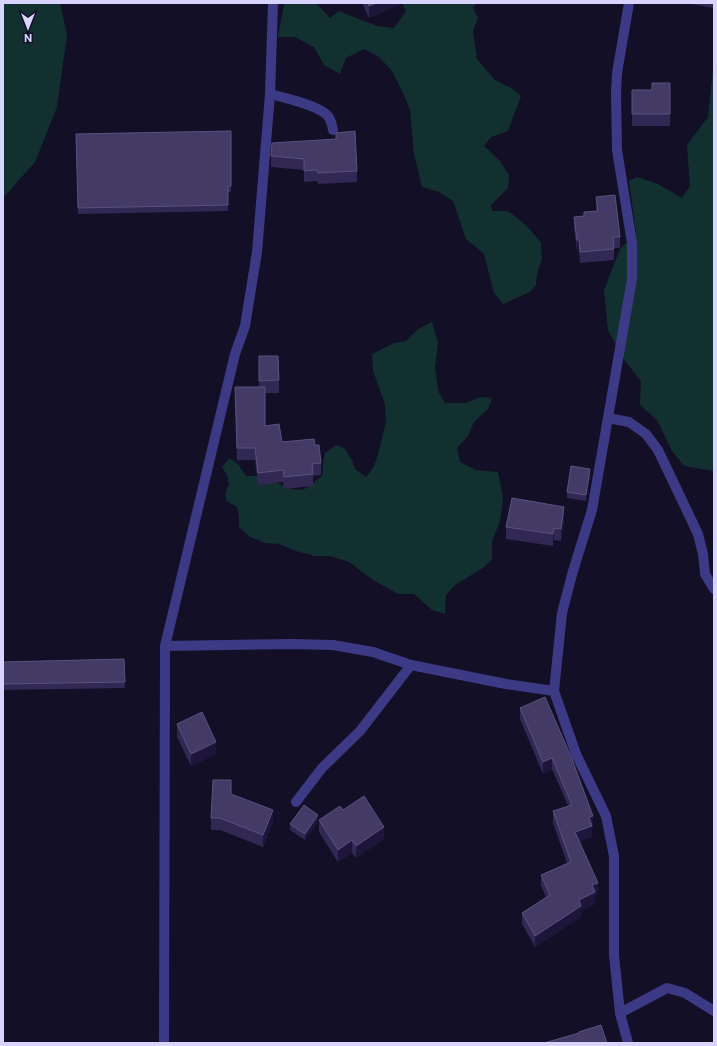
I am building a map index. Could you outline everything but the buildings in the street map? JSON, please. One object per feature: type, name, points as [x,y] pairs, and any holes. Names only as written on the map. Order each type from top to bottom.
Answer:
[{"type":"street","points":[[164,1043],[165,646],[235,354],[245,326],[257,252],[270,94],[273,3]]},
{"type":"street","points":[[628,1043],[620,1013],[614,955],[614,856],[606,816],[576,754],[554,691],[562,613],[592,510],[632,279],[632,243],[617,150],[616,93],[617,72],[629,3]]},
{"type":"street","points":[[270,94],[317,108],[327,115],[332,122],[333,130]]},
{"type":"street","points":[[608,418],[630,422],[646,434],[658,450],[698,534],[703,554],[705,574],[714,591]]},
{"type":"street","points":[[165,646],[293,644],[333,645],[373,652],[411,665],[506,684],[554,691]]},
{"type":"street","points":[[296,802],[322,768],[360,731],[411,665]]},
{"type":"street","points":[[620,1013],[667,988],[685,993],[714,1011]]},
{"type":"green space","points":[[3,3],[60,3],[67,35],[57,107],[35,162],[3,198]]},
{"type":"green space","points":[[314,3],[318,5],[330,18],[339,11],[377,26],[394,28],[406,11],[402,3],[476,3],[473,8],[478,18],[473,31],[477,59],[495,80],[513,89],[521,96],[508,131],[491,137],[484,146],[500,161],[509,175],[508,188],[491,205],[492,211],[507,211],[515,216],[528,227],[541,243],[542,259],[537,274],[536,285],[530,292],[503,304],[494,293],[484,254],[466,239],[453,201],[439,192],[422,187],[414,154],[410,110],[392,71],[379,57],[364,49],[346,58],[340,74],[324,65],[314,47],[295,37],[278,37],[284,4]]},
{"type":"green space","points":[[713,69],[714,471],[684,466],[672,451],[657,420],[640,405],[641,381],[625,361],[608,330],[604,290],[620,249],[636,233],[629,181],[637,177],[658,184],[682,198],[690,186],[687,145],[708,117]]},
{"type":"green space","points":[[432,322],[438,343],[435,367],[438,391],[445,403],[466,403],[480,397],[492,398],[488,409],[474,422],[468,436],[457,448],[460,462],[476,470],[498,472],[503,498],[500,521],[492,541],[492,559],[483,568],[455,585],[446,595],[445,614],[432,610],[414,594],[398,594],[373,580],[349,562],[330,556],[315,556],[296,551],[279,544],[265,543],[250,537],[239,527],[237,507],[226,501],[226,491],[229,484],[227,475],[222,467],[229,458],[238,464],[246,476],[262,477],[286,487],[299,490],[308,487],[322,476],[325,453],[336,445],[344,448],[352,460],[355,469],[366,477],[373,468],[377,458],[386,422],[385,404],[373,371],[372,354],[394,343],[406,341],[418,329]]}]
